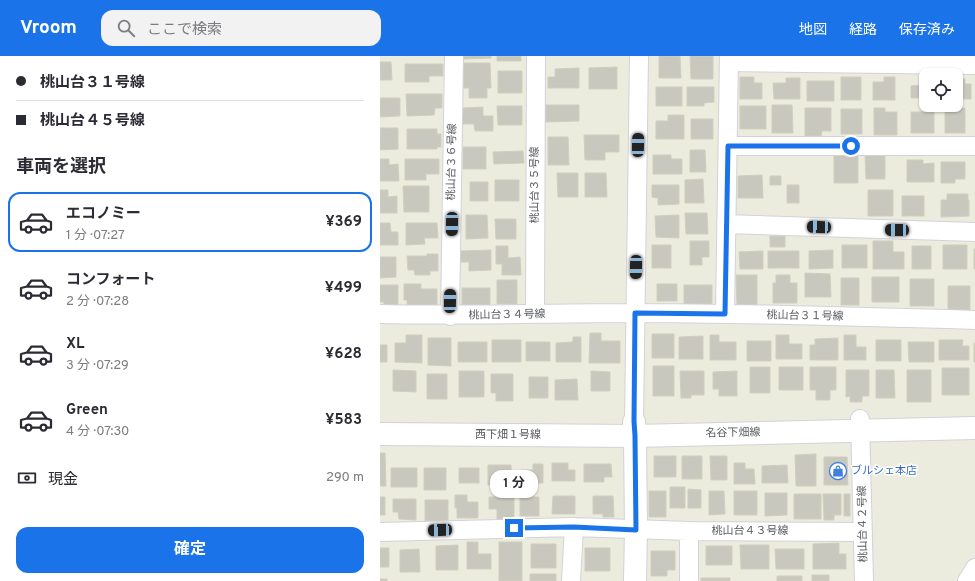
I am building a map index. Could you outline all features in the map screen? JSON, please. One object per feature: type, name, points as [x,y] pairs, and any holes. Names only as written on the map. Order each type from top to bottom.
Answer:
[{"type":"street","name":"桃山台３６号線","points":[[450,316],[454,56]]},
{"type":"street","name":"桃山台３５号線","points":[[534,314],[536,56]]},
{"type":"street","points":[[635,581],[635,313],[639,56]]},
{"type":"street","points":[[725,314],[729,59],[975,65]]},
{"type":"street","points":[[728,146],[975,146]]},
{"type":"street","points":[[726,224],[975,232]]},
{"type":"street","name":"桃山台３４号線","points":[[380,314],[450,316],[635,313]]},
{"type":"street","name":"桃山台３１号線","points":[[635,313],[975,320]]},
{"type":"street","name":"名谷下畑線","points":[[635,428],[861,424],[975,417]]},
{"type":"street","name":"西下畑１号線","points":[[380,420],[635,428]]},
{"type":"street","name":"名谷下畑線","points":[[861,424],[975,428]]},
{"type":"street","name":"桃山台４２号線","points":[[861,424],[864,581]]},
{"type":"street","name":"西下畑１号線","points":[[380,434],[635,428]]},
{"type":"street","points":[[571,581],[574,527]]},
{"type":"street","name":"桃山台４３号線","points":[[380,532],[574,527],[689,531],[863,532]]},
{"type":"street","points":[[689,531],[689,581]]},
{"type":"street","points":[[967,581],[975,568]]},
{"type":"building","points":[[463,56],[491,56],[491,58],[463,59]]},
{"type":"building","points":[[497,56],[521,56],[521,61],[497,61]]},
{"type":"building","points":[[659,56],[680,56],[681,78],[659,78]]},
{"type":"building","points":[[690,56],[713,56],[713,79],[691,79]]},
{"type":"building","points":[[380,62],[391,62],[392,80],[380,80]]},
{"type":"building","points":[[463,63],[490,63],[491,88],[487,88],[487,98],[469,98],[469,88],[463,88]]},
{"type":"building","points":[[405,64],[443,64],[443,76],[429,76],[429,82],[405,82]]},
{"type":"building","points":[[617,67],[617,89],[589,89],[589,68]]},
{"type":"building","points":[[579,68],[579,88],[548,88],[548,77],[555,77],[555,69]]},
{"type":"building","points":[[498,71],[522,71],[522,93],[498,93]]},
{"type":"building","points":[[740,77],[754,77],[754,83],[762,83],[762,99],[740,99]]},
{"type":"building","points":[[841,77],[861,77],[861,100],[841,100]]},
{"type":"building","points":[[884,77],[895,77],[895,100],[873,100],[873,82],[884,82]]},
{"type":"building","points":[[786,78],[800,78],[800,99],[774,99],[773,83],[786,83]]},
{"type":"building","points":[[963,79],[965,79],[965,84],[971,84],[971,99],[963,99]]},
{"type":"building","points":[[807,81],[834,81],[834,101],[807,101]]},
{"type":"building","points":[[919,85],[919,98],[911,98],[911,86]]},
{"type":"building","points":[[656,87],[682,87],[682,106],[656,106]]},
{"type":"building","points":[[687,87],[714,87],[714,102],[704,103],[704,106],[687,106]]},
{"type":"building","points":[[406,94],[442,94],[442,108],[435,108],[434,115],[407,116]]},
{"type":"building","points":[[380,98],[400,98],[400,116],[380,117]]},
{"type":"building","points":[[545,105],[579,105],[579,121],[545,122]]},
{"type":"building","points":[[772,105],[792,105],[793,133],[772,133]]},
{"type":"building","points":[[497,106],[522,106],[522,125],[498,125]]},
{"type":"building","points":[[740,106],[766,106],[766,129],[740,129]]},
{"type":"building","points":[[483,107],[483,116],[493,116],[493,131],[475,131],[474,124],[462,124],[462,108]]},
{"type":"building","points":[[805,108],[831,108],[831,131],[822,131],[821,136],[805,136]]},
{"type":"building","points":[[874,108],[885,108],[885,112],[897,112],[897,135],[874,135]]},
{"type":"building","points":[[963,108],[965,108],[965,133],[945,133],[945,112],[963,112]]},
{"type":"building","points":[[841,109],[862,109],[862,134],[841,134]]},
{"type":"building","points":[[911,112],[934,112],[934,133],[911,133]]},
{"type":"building","points":[[668,115],[684,115],[684,139],[656,139],[656,121],[668,121]]},
{"type":"building","points":[[691,119],[713,119],[713,139],[691,139]]},
{"type":"building","points":[[380,128],[398,128],[398,149],[380,150]]},
{"type":"building","points":[[407,129],[437,129],[437,134],[441,134],[441,147],[437,147],[437,149],[407,149]]},
{"type":"building","points":[[584,135],[619,135],[619,152],[605,152],[605,160],[585,160]]},
{"type":"building","points":[[548,137],[568,137],[569,165],[548,165]]},
{"type":"building","points":[[463,147],[486,147],[486,169],[463,169]]},
{"type":"building","points":[[690,150],[705,150],[706,172],[690,172]]},
{"type":"building","points":[[523,151],[524,163],[494,164],[493,152]]},
{"type":"building","points":[[834,152],[858,152],[858,183],[834,183]]},
{"type":"building","points":[[653,155],[671,155],[671,159],[682,159],[682,174],[653,174]]},
{"type":"building","points":[[865,155],[885,155],[885,179],[866,179]]},
{"type":"building","points":[[380,159],[389,159],[389,165],[398,164],[399,181],[380,181]]},
{"type":"building","points":[[405,159],[439,159],[439,174],[426,174],[426,180],[405,180]]},
{"type":"building","points":[[907,160],[923,160],[923,164],[934,163],[934,182],[907,182]]},
{"type":"building","points":[[941,162],[965,162],[965,179],[955,179],[955,183],[941,183]]},
{"type":"building","points":[[557,173],[578,173],[578,197],[558,197]]},
{"type":"building","points":[[585,173],[606,173],[607,197],[585,197]]},
{"type":"building","points":[[762,175],[763,198],[738,198],[738,176]]},
{"type":"building","points":[[770,176],[781,176],[781,185],[770,185]]},
{"type":"building","points":[[703,179],[704,203],[685,203],[685,180]]},
{"type":"building","points":[[495,180],[519,180],[519,201],[495,201]]},
{"type":"building","points":[[470,182],[488,182],[488,201],[470,201]]},
{"type":"building","points":[[652,185],[679,185],[679,204],[658,205],[658,198],[652,197]]},
{"type":"building","points":[[787,185],[799,185],[799,203],[787,203]]},
{"type":"building","points":[[403,186],[429,186],[429,212],[404,212]]},
{"type":"building","points":[[380,190],[388,190],[388,197],[397,196],[397,213],[380,213]]},
{"type":"building","points":[[868,190],[893,190],[893,216],[868,216]]},
{"type":"building","points":[[947,194],[968,194],[969,216],[941,217],[941,200],[947,200]]},
{"type":"building","points":[[902,196],[924,196],[924,216],[902,216]]},
{"type":"building","points":[[685,213],[707,213],[708,234],[686,234]]},
{"type":"building","points":[[466,215],[487,215],[488,238],[466,239]]},
{"type":"building","points":[[679,215],[679,238],[656,237],[655,216]]},
{"type":"building","points":[[495,219],[516,219],[516,239],[496,239]]},
{"type":"building","points":[[380,223],[390,223],[391,232],[398,232],[398,245],[380,245]]},
{"type":"building","points":[[406,223],[437,223],[438,238],[424,238],[425,244],[406,245]]},
{"type":"building","points":[[770,236],[785,236],[785,247],[770,247]]},
{"type":"building","points":[[690,241],[709,241],[709,257],[702,257],[702,265],[690,265]]},
{"type":"building","points":[[873,241],[893,241],[893,252],[904,252],[904,269],[873,269]]},
{"type":"building","points":[[652,245],[671,245],[671,268],[652,268]]},
{"type":"building","points":[[842,245],[867,245],[867,268],[842,268]]},
{"type":"building","points":[[943,245],[967,245],[967,269],[943,269]]},
{"type":"building","points":[[496,246],[508,246],[508,258],[520,257],[521,275],[502,275],[502,264],[496,264]]},
{"type":"building","points":[[912,246],[931,246],[931,269],[912,269]]},
{"type":"building","points":[[975,249],[975,269],[974,269]]},
{"type":"building","points":[[491,250],[491,270],[469,271],[469,262],[461,262],[460,251]]},
{"type":"building","points":[[833,250],[833,268],[809,269],[809,251]]},
{"type":"building","points":[[763,251],[763,269],[740,269],[739,252]]},
{"type":"building","points":[[768,251],[799,251],[799,268],[768,268]]},
{"type":"building","points":[[427,254],[438,254],[438,271],[430,271],[430,275],[415,275],[414,270],[408,270],[407,256],[427,256]]},
{"type":"building","points":[[380,257],[396,257],[396,277],[380,278]]},
{"type":"building","points":[[805,273],[830,274],[831,297],[805,297]]},
{"type":"building","points":[[736,275],[757,275],[757,305],[737,306]]},
{"type":"building","points":[[776,275],[790,275],[790,283],[797,283],[797,303],[773,303],[773,283],[776,283]]},
{"type":"building","points":[[872,277],[899,277],[899,302],[872,302]]},
{"type":"building","points":[[841,278],[859,278],[859,305],[841,305]]},
{"type":"building","points":[[910,279],[934,279],[934,306],[910,306]]},
{"type":"building","points":[[497,280],[517,280],[517,304],[497,304]]},
{"type":"building","points":[[404,284],[421,284],[421,289],[437,289],[437,307],[407,307],[407,300],[404,300]]},
{"type":"building","points":[[657,284],[677,284],[677,301],[657,301]]},
{"type":"building","points":[[380,285],[398,285],[398,306],[384,306],[384,302],[380,302]]},
{"type":"building","points":[[684,285],[712,285],[712,305],[684,305]]},
{"type":"building","points":[[948,286],[970,286],[970,311],[948,311]]},
{"type":"building","points":[[462,288],[490,288],[490,308],[462,308]]},
{"type":"building","points":[[590,333],[601,333],[601,341],[620,341],[620,363],[589,363]]},
{"type":"building","points":[[652,334],[674,334],[674,358],[652,358]]},
{"type":"building","points":[[406,335],[422,335],[422,363],[395,362],[395,343],[406,343]]},
{"type":"building","points":[[710,335],[719,335],[719,342],[736,342],[736,360],[710,360]]},
{"type":"building","points":[[776,335],[789,335],[789,344],[802,344],[802,359],[776,359]]},
{"type":"building","points":[[844,335],[856,335],[856,347],[866,347],[866,360],[844,360]]},
{"type":"building","points":[[703,336],[703,359],[679,359],[679,337]]},
{"type":"building","points":[[573,337],[581,337],[581,362],[556,362],[556,343],[573,342]]},
{"type":"building","points":[[428,338],[451,338],[451,366],[428,365]]},
{"type":"building","points":[[838,338],[838,360],[810,360],[810,345],[815,345],[815,339]]},
{"type":"building","points":[[492,340],[521,340],[521,362],[492,362]]},
{"type":"building","points":[[876,340],[901,340],[901,361],[876,361]]},
{"type":"building","points":[[939,340],[963,340],[962,346],[969,346],[969,360],[939,360]]},
{"type":"building","points":[[747,341],[771,341],[771,361],[747,361]]},
{"type":"building","points":[[458,342],[487,342],[487,362],[458,362]]},
{"type":"building","points":[[526,342],[550,342],[550,361],[526,361]]},
{"type":"building","points":[[908,342],[934,342],[934,362],[909,362]]},
{"type":"building","points":[[975,343],[975,362],[974,362]]},
{"type":"building","points":[[380,345],[387,345],[387,362],[380,362]]},
{"type":"building","points":[[653,366],[674,366],[674,396],[653,396]]},
{"type":"building","points":[[750,367],[770,367],[770,393],[750,393]]},
{"type":"building","points":[[779,367],[803,367],[803,390],[779,390]]},
{"type":"building","points":[[810,367],[836,367],[836,390],[830,390],[830,400],[816,400],[816,390],[810,390]]},
{"type":"building","points":[[942,368],[969,368],[969,395],[942,395]]},
{"type":"building","points":[[393,370],[416,371],[416,392],[393,391]]},
{"type":"building","points":[[846,370],[869,370],[869,396],[862,396],[862,402],[850,402],[850,396],[846,397]]},
{"type":"building","points":[[876,370],[894,370],[895,398],[876,398]]},
{"type":"building","points":[[907,370],[931,370],[931,402],[907,402]]},
{"type":"building","points":[[459,371],[484,371],[484,397],[459,397]]},
{"type":"building","points":[[591,371],[610,372],[610,391],[591,391]]},
{"type":"building","points":[[680,371],[704,371],[704,395],[691,395],[691,398],[681,398]]},
{"type":"building","points":[[737,371],[737,396],[719,396],[719,389],[713,389],[713,372]]},
{"type":"building","points":[[427,374],[447,374],[447,399],[427,399]]},
{"type":"building","points":[[491,374],[513,374],[513,401],[496,401],[496,393],[491,393]]},
{"type":"building","points":[[529,377],[548,377],[548,398],[529,398]]},
{"type":"building","points":[[577,379],[578,400],[555,400],[555,380]]},
{"type":"building","points":[[380,453],[385,453],[386,486],[380,486]]},
{"type":"building","points":[[816,454],[816,486],[796,486],[795,455]]},
{"type":"building","points":[[654,456],[676,456],[676,477],[654,477]]},
{"type":"building","points":[[682,456],[702,456],[702,479],[682,479]]},
{"type":"building","points":[[710,456],[727,456],[727,480],[711,480]]},
{"type":"building","points":[[824,457],[847,457],[848,485],[824,485]]},
{"type":"building","points":[[552,463],[568,463],[568,470],[575,470],[575,481],[552,481]]},
{"type":"building","points":[[734,463],[745,463],[745,469],[754,469],[755,484],[734,484]]},
{"type":"building","points":[[533,464],[543,464],[543,483],[521,483],[521,470],[533,470]]},
{"type":"building","points":[[584,464],[611,464],[612,477],[604,477],[604,482],[584,482]]},
{"type":"building","points":[[488,465],[511,465],[512,485],[488,485]]},
{"type":"building","points":[[787,465],[788,483],[762,483],[762,466]]},
{"type":"building","points":[[391,468],[417,468],[417,487],[391,487]]},
{"type":"building","points":[[424,468],[446,468],[446,490],[424,490]]},
{"type":"building","points":[[459,468],[479,468],[479,483],[459,483]]},
{"type":"building","points":[[670,487],[685,487],[685,508],[670,508]]},
{"type":"building","points":[[688,489],[701,490],[701,508],[688,508]]},
{"type":"building","points":[[649,491],[666,491],[666,517],[649,517]]},
{"type":"building","points":[[709,491],[724,491],[725,514],[709,515]]},
{"type":"building","points":[[734,491],[757,491],[757,515],[734,515]]},
{"type":"building","points":[[765,493],[787,493],[787,515],[765,516]]},
{"type":"building","points":[[794,494],[821,494],[821,519],[794,519]]},
{"type":"building","points":[[823,494],[841,494],[841,515],[834,515],[834,520],[824,520]]},
{"type":"building","points":[[844,494],[850,494],[850,516],[844,516]]},
{"type":"building","points":[[455,495],[467,495],[467,502],[478,502],[478,518],[457,518]]},
{"type":"building","points":[[553,496],[575,496],[575,514],[552,514]]},
{"type":"building","points":[[593,496],[613,496],[614,517],[603,517],[603,514],[593,514]]},
{"type":"building","points":[[380,497],[385,497],[385,515],[380,515]]},
{"type":"building","points":[[489,497],[514,497],[514,519],[497,519],[497,509],[489,509]]},
{"type":"building","points":[[520,497],[539,497],[539,516],[520,516]]},
{"type":"building","points":[[393,499],[416,499],[416,520],[399,519],[398,512],[393,512]]},
{"type":"building","points":[[425,500],[448,500],[448,520],[425,521]]},
{"type":"building","points":[[467,542],[478,542],[478,554],[491,554],[491,569],[467,569]]},
{"type":"building","points":[[499,542],[522,542],[522,581],[499,581]]},
{"type":"building","points":[[839,543],[839,554],[846,554],[846,569],[813,569],[813,544]]},
{"type":"building","points":[[531,544],[556,544],[556,568],[531,568]]},
{"type":"building","points":[[458,545],[458,570],[436,570],[436,546]]},
{"type":"building","points":[[740,545],[769,545],[769,569],[741,569]]},
{"type":"building","points":[[706,546],[732,546],[732,565],[706,565]]},
{"type":"building","points":[[380,548],[389,548],[389,567],[380,567]]},
{"type":"building","points":[[585,548],[610,548],[610,571],[585,571]]},
{"type":"building","points":[[419,549],[420,572],[400,572],[400,550]]},
{"type":"building","points":[[775,549],[804,549],[804,569],[776,569]]},
{"type":"building","points":[[651,551],[675,551],[675,570],[667,570],[667,576],[651,576]]},
{"type":"building","points":[[530,574],[556,574],[556,581],[530,581]]},
{"type":"building","points":[[812,575],[829,575],[829,581],[812,581]]},
{"type":"building","points":[[777,576],[802,576],[802,581],[777,581]]},
{"type":"building","points":[[701,578],[730,578],[730,581],[701,581]]},
{"type":"building","points":[[380,579],[387,579],[387,581],[380,581]]},
{"type":"place","name":"ブルシェ本店","points":[[838,471]]},
{"type":"route","points":[[514,528],[574,527],[636,530],[634,421],[635,313],[725,314],[728,146],[851,146]]}]
